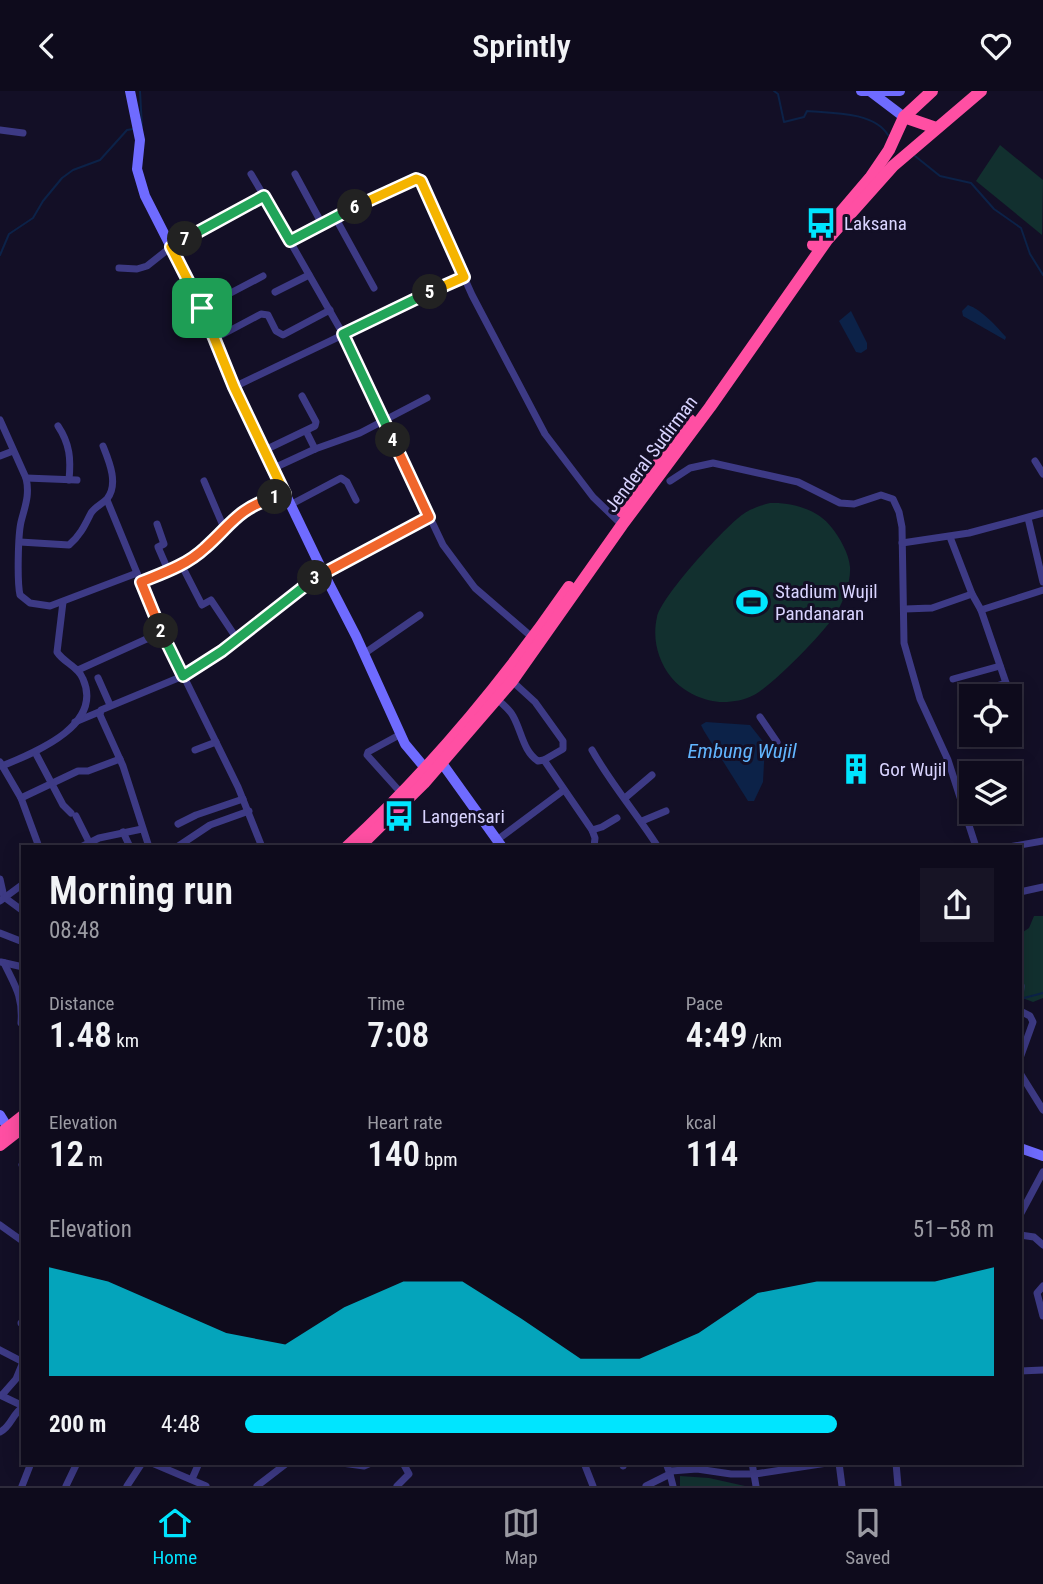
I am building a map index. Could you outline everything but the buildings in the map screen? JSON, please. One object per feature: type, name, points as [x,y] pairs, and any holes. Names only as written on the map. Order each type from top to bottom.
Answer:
[{"type":"highway","name":"Jenderal Sudirman","points":[[361,845],[439,759],[498,700],[817,240],[870,178],[894,141],[904,117],[932,91]]},
{"type":"highway","name":"Jenderal Sudirman","points":[[348,845],[425,768],[439,759],[710,407],[821,248],[870,191],[909,152],[981,91]]},
{"type":"highway","points":[[904,117],[936,128]]},
{"type":"highway","points":[[2,1124],[21,1117]]},
{"type":"highway","points":[[0,1145],[21,1129]]},
{"type":"street","points":[[131,91],[140,133],[138,178],[202,308],[234,387],[365,653],[401,734],[410,751],[425,768]]},
{"type":"street","points":[[866,92],[900,91]]},
{"type":"street","points":[[866,92],[904,117]]},
{"type":"street","points":[[0,130],[23,133]]},
{"type":"street","points":[[251,174],[343,334],[443,545],[464,575],[486,598],[533,638]]},
{"type":"street","points":[[295,174],[322,225]]},
{"type":"street","points":[[290,241],[335,216],[419,180],[464,277],[545,434],[593,497],[619,523]]},
{"type":"street","points":[[119,268],[142,268],[171,247],[264,196]]},
{"type":"street","points":[[335,216],[374,288]]},
{"type":"street","points":[[275,292],[309,275]]},
{"type":"street","points":[[202,308],[263,276]]},
{"type":"street","points":[[234,387],[464,277]]},
{"type":"street","points":[[214,339],[261,314],[268,315],[276,331],[284,335],[330,310]]},
{"type":"street","points":[[265,450],[314,426],[316,422],[302,396]]},
{"type":"street","points":[[274,468],[385,421],[427,398]]},
{"type":"street","points":[[0,420],[26,478],[29,494],[20,542],[20,595],[30,603],[45,607],[137,573]]},
{"type":"street","points":[[26,478],[73,480],[68,443],[58,426]]},
{"type":"street","points":[[306,431],[315,449]]},
{"type":"street","points":[[103,446],[113,480],[107,500],[162,632],[249,811],[261,845]]},
{"type":"street","points":[[0,456],[13,451]]},
{"type":"street","points":[[1035,461],[1043,474]]},
{"type":"street","points":[[670,481],[690,468],[713,463],[798,482],[840,503],[854,504],[881,495],[888,496],[897,504],[902,543],[904,643],[916,685],[948,760],[975,845]]},
{"type":"street","points":[[290,505],[341,478],[347,482],[356,500]]},
{"type":"street","points":[[204,481],[224,528]]},
{"type":"street","points":[[141,582],[181,564],[205,548],[242,511],[285,494]]},
{"type":"street","points":[[20,542],[69,545],[84,529],[95,508],[107,500]]},
{"type":"street","points":[[902,543],[950,537],[1043,513]]},
{"type":"street","points":[[75,722],[183,676],[237,639],[323,572],[429,517]]},
{"type":"street","points":[[1028,518],[1043,582]]},
{"type":"street","points":[[157,524],[164,544],[158,547],[168,570]]},
{"type":"street","points":[[950,537],[981,610],[1006,683],[1003,684]]},
{"type":"street","points":[[181,564],[202,605],[211,600],[237,639]]},
{"type":"street","points":[[981,610],[1043,590]]},
{"type":"street","points":[[905,610],[932,608],[972,594]]},
{"type":"street","points":[[37,845],[21,798],[1,764],[35,752],[62,737],[84,707],[87,694],[84,680],[78,670],[57,652],[63,602]]},
{"type":"street","points":[[365,653],[419,615]]},
{"type":"street","points":[[78,670],[162,632]]},
{"type":"street","points":[[953,679],[1000,666]]},
{"type":"street","points":[[98,678],[110,705]]},
{"type":"street","points":[[498,700],[512,714],[532,757],[538,761],[544,760],[563,749],[564,741],[535,702],[512,681]]},
{"type":"street","points":[[99,712],[120,759],[148,845]]},
{"type":"street","points":[[760,717],[777,742]]},
{"type":"street","points":[[401,734],[367,755],[402,794]]},
{"type":"street","points":[[195,750],[216,742]]},
{"type":"street","points":[[592,750],[607,776],[657,845]]},
{"type":"street","points":[[35,752],[63,805],[74,815],[89,842]]},
{"type":"street","points":[[21,798],[78,771],[88,771],[120,759]]},
{"type":"street","points":[[439,759],[500,844],[564,790]]},
{"type":"street","points":[[544,760],[592,829],[594,845]]},
{"type":"street","points":[[625,798],[652,775]]},
{"type":"street","points":[[178,824],[243,799]]},
{"type":"street","points":[[180,845],[211,825],[249,811]]},
{"type":"street","points":[[642,821],[666,811]]},
{"type":"street","points":[[592,829],[602,827],[617,818]]},
{"type":"street","points":[[84,845],[142,828]]},
{"type":"street","points":[[123,832],[129,845]]},
{"type":"street","points":[[108,836],[111,845]]},
{"type":"street","points":[[1020,845],[1043,841]]},
{"type":"street","points":[[0,879],[2,899]]},
{"type":"street","points":[[2,899],[21,885]]},
{"type":"street","points":[[1022,892],[1043,887]]},
{"type":"street","points":[[2,899],[21,910]]},
{"type":"street","points":[[0,933],[21,941]]},
{"type":"street","points":[[2,962],[21,967]]},
{"type":"street","points":[[2,962],[18,988],[21,1002]]},
{"type":"street","points":[[1022,1012],[1030,1016],[1033,1022],[1022,1052]]},
{"type":"street","points":[[1022,1076],[1043,1110]]},
{"type":"street","points":[[1022,1149],[1043,1156]]},
{"type":"street","points":[[1022,1211],[1043,1172]]},
{"type":"street","points":[[0,1225],[21,1239]]},
{"type":"street","points":[[1022,1235],[1034,1237],[1043,1245]]},
{"type":"street","points":[[1043,1286],[1037,1293],[1043,1317]]},
{"type":"street","points":[[1,1352],[21,1361]]},
{"type":"street","points":[[21,1367],[16,1379],[1,1395],[21,1405]]},
{"type":"street","points":[[1022,1371],[1043,1370]]},
{"type":"street","points":[[0,1432],[5,1430],[21,1408]]},
{"type":"street","points":[[22,1486],[30,1465]]},
{"type":"street","points":[[66,1486],[76,1465]]},
{"type":"street","points":[[127,1486],[141,1465]]},
{"type":"street","points":[[157,1465],[206,1486]]},
{"type":"street","points":[[192,1479],[198,1465]]},
{"type":"street","points":[[257,1486],[284,1465]]},
{"type":"street","points":[[397,1486],[409,1474],[404,1465]]},
{"type":"street","points":[[585,1465],[593,1486]]},
{"type":"street","points":[[667,1465],[673,1486]]},
{"type":"street","points":[[753,1465],[756,1486]]},
{"type":"street","points":[[646,1486],[671,1471],[683,1469],[755,1474],[814,1465]]},
{"type":"street","points":[[839,1465],[842,1486]]},
{"type":"street","points":[[896,1465],[898,1486]]},
{"type":"green space","points":[[1000,145],[1043,180],[1042,235],[976,181]]},
{"type":"green space","name":"Stadium Wujil Pandanaran","points":[[770,503],[805,508],[820,516],[832,528],[844,546],[850,567],[844,596],[837,612],[822,632],[763,689],[750,697],[735,701],[716,702],[702,698],[688,692],[666,671],[657,649],[657,617],[669,595],[718,538],[745,513]]},
{"type":"green space","points":[[1034,916],[1043,916],[1043,998],[1033,1002],[1022,998],[1022,933],[1029,928]]},
{"type":"green space","points":[[680,1476],[709,1478],[745,1486],[680,1486]]},
{"type":"water","points":[[968,305],[988,319],[1006,337],[1005,340],[963,316],[962,311]]},
{"type":"water","points":[[851,311],[867,343],[867,349],[861,353],[856,352],[839,321]]},
{"type":"water","name":"Embung Wujil","points":[[706,722],[750,725],[765,744],[763,782],[754,801],[748,801],[704,731],[701,725]]},
{"type":"waterway","points":[[140,91],[142,127]]},
{"type":"waterway","points":[[774,91],[778,94],[784,122],[804,117],[807,111],[840,113],[873,122],[882,127],[888,135]]},
{"type":"waterway","points":[[0,255],[9,234],[33,218],[62,178],[73,170],[100,160],[127,130],[133,129]]},
{"type":"waterway","points":[[915,156],[940,176],[971,183],[994,209],[1021,228],[1030,254],[1043,275]]},
{"type":"waterway","points":[[1024,998],[1043,993]]},
{"type":"place","name":"Laksana","points":[[821,223]]},
{"type":"place","name":"Stadium Wujil Pandanaran","points":[[752,602]]},
{"type":"place","name":"Gor Wujil","points":[[856,769]]},
{"type":"place","name":"Langensari","points":[[399,816]]},
{"type":"route","points":[[416,179],[419,180],[464,277],[343,334],[429,517],[323,572],[222,651],[183,676],[141,582],[186,562],[205,548],[242,511],[285,494],[234,387],[202,308],[171,247],[264,196],[290,241],[335,216],[416,179]]}]
